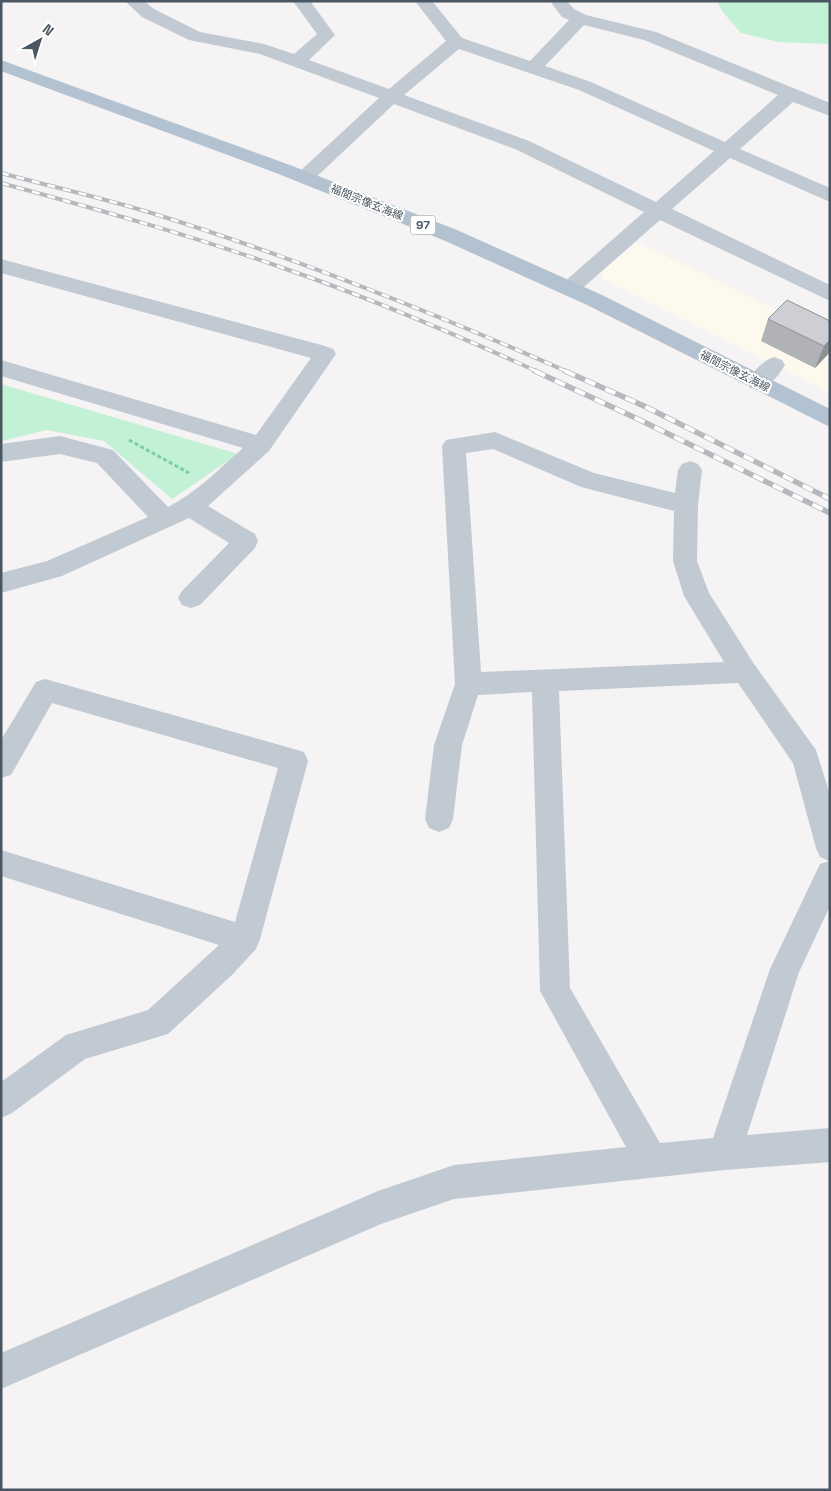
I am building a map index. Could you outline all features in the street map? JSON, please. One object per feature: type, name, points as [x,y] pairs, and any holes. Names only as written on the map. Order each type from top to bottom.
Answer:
[{"type":"main road","name":"福間宗像玄海線","points":[[1,65],[305,178],[452,236],[570,288],[830,419]]},
{"type":"street","points":[[133,1],[148,13],[195,36],[264,49],[522,145],[830,294]]},
{"type":"street","points":[[296,62],[326,35],[301,1]]},
{"type":"street","points":[[423,1],[456,42],[585,86],[830,196]]},
{"type":"street","points":[[558,1],[568,13],[580,19],[650,36],[830,110]]},
{"type":"street","points":[[533,68],[580,19]]},
{"type":"street","points":[[305,178],[392,96],[456,42]]},
{"type":"street","points":[[570,288],[726,149],[791,94]]},
{"type":"street","points":[[1,266],[324,354],[261,446],[190,507],[165,520],[53,568],[1,583]]},
{"type":"street","points":[[758,382],[774,364]]},
{"type":"street","points":[[1,368],[261,446]]},
{"type":"street","points":[[439,818],[448,745],[468,684],[454,446],[495,440],[589,480],[686,505]]},
{"type":"street","points":[[1,453],[60,445],[105,456],[165,520]]},
{"type":"street","points":[[690,470],[686,505],[685,561],[697,596],[745,672],[806,759],[830,848]]},
{"type":"street","points":[[190,507],[246,541],[191,598]]},
{"type":"street","points":[[468,684],[745,672]]},
{"type":"street","points":[[545,681],[555,991],[652,1161]]},
{"type":"street","points":[[1,766],[45,690],[294,761],[245,939],[222,964],[157,1024],[77,1046],[1,1102]]},
{"type":"street","points":[[1,863],[245,939]]},
{"type":"street","points":[[724,1152],[786,969],[830,874]]},
{"type":"street","points":[[1,1371],[378,1208],[454,1182],[724,1152],[830,1145]]},
{"type":"shaded area","points":[[636,242],[830,335],[830,393],[604,280],[601,272]]},
{"type":"green space","points":[[717,1],[830,1],[830,44],[778,42],[741,33],[722,11]]},
{"type":"green space","points":[[1,384],[238,454],[172,499],[104,441],[47,430],[1,441]]},
{"type":"building","points":[[787,300],[830,321],[830,340],[824,346],[768,319]]},
{"type":"railway","points":[[1,173],[139,209],[314,268],[416,308],[568,372]]},
{"type":"railway","points":[[1,183],[178,233],[283,268],[412,317],[538,372]]},
{"type":"railway","points":[[535,371],[830,513]]},
{"type":"railway","points":[[565,371],[644,406],[830,499]]}]
